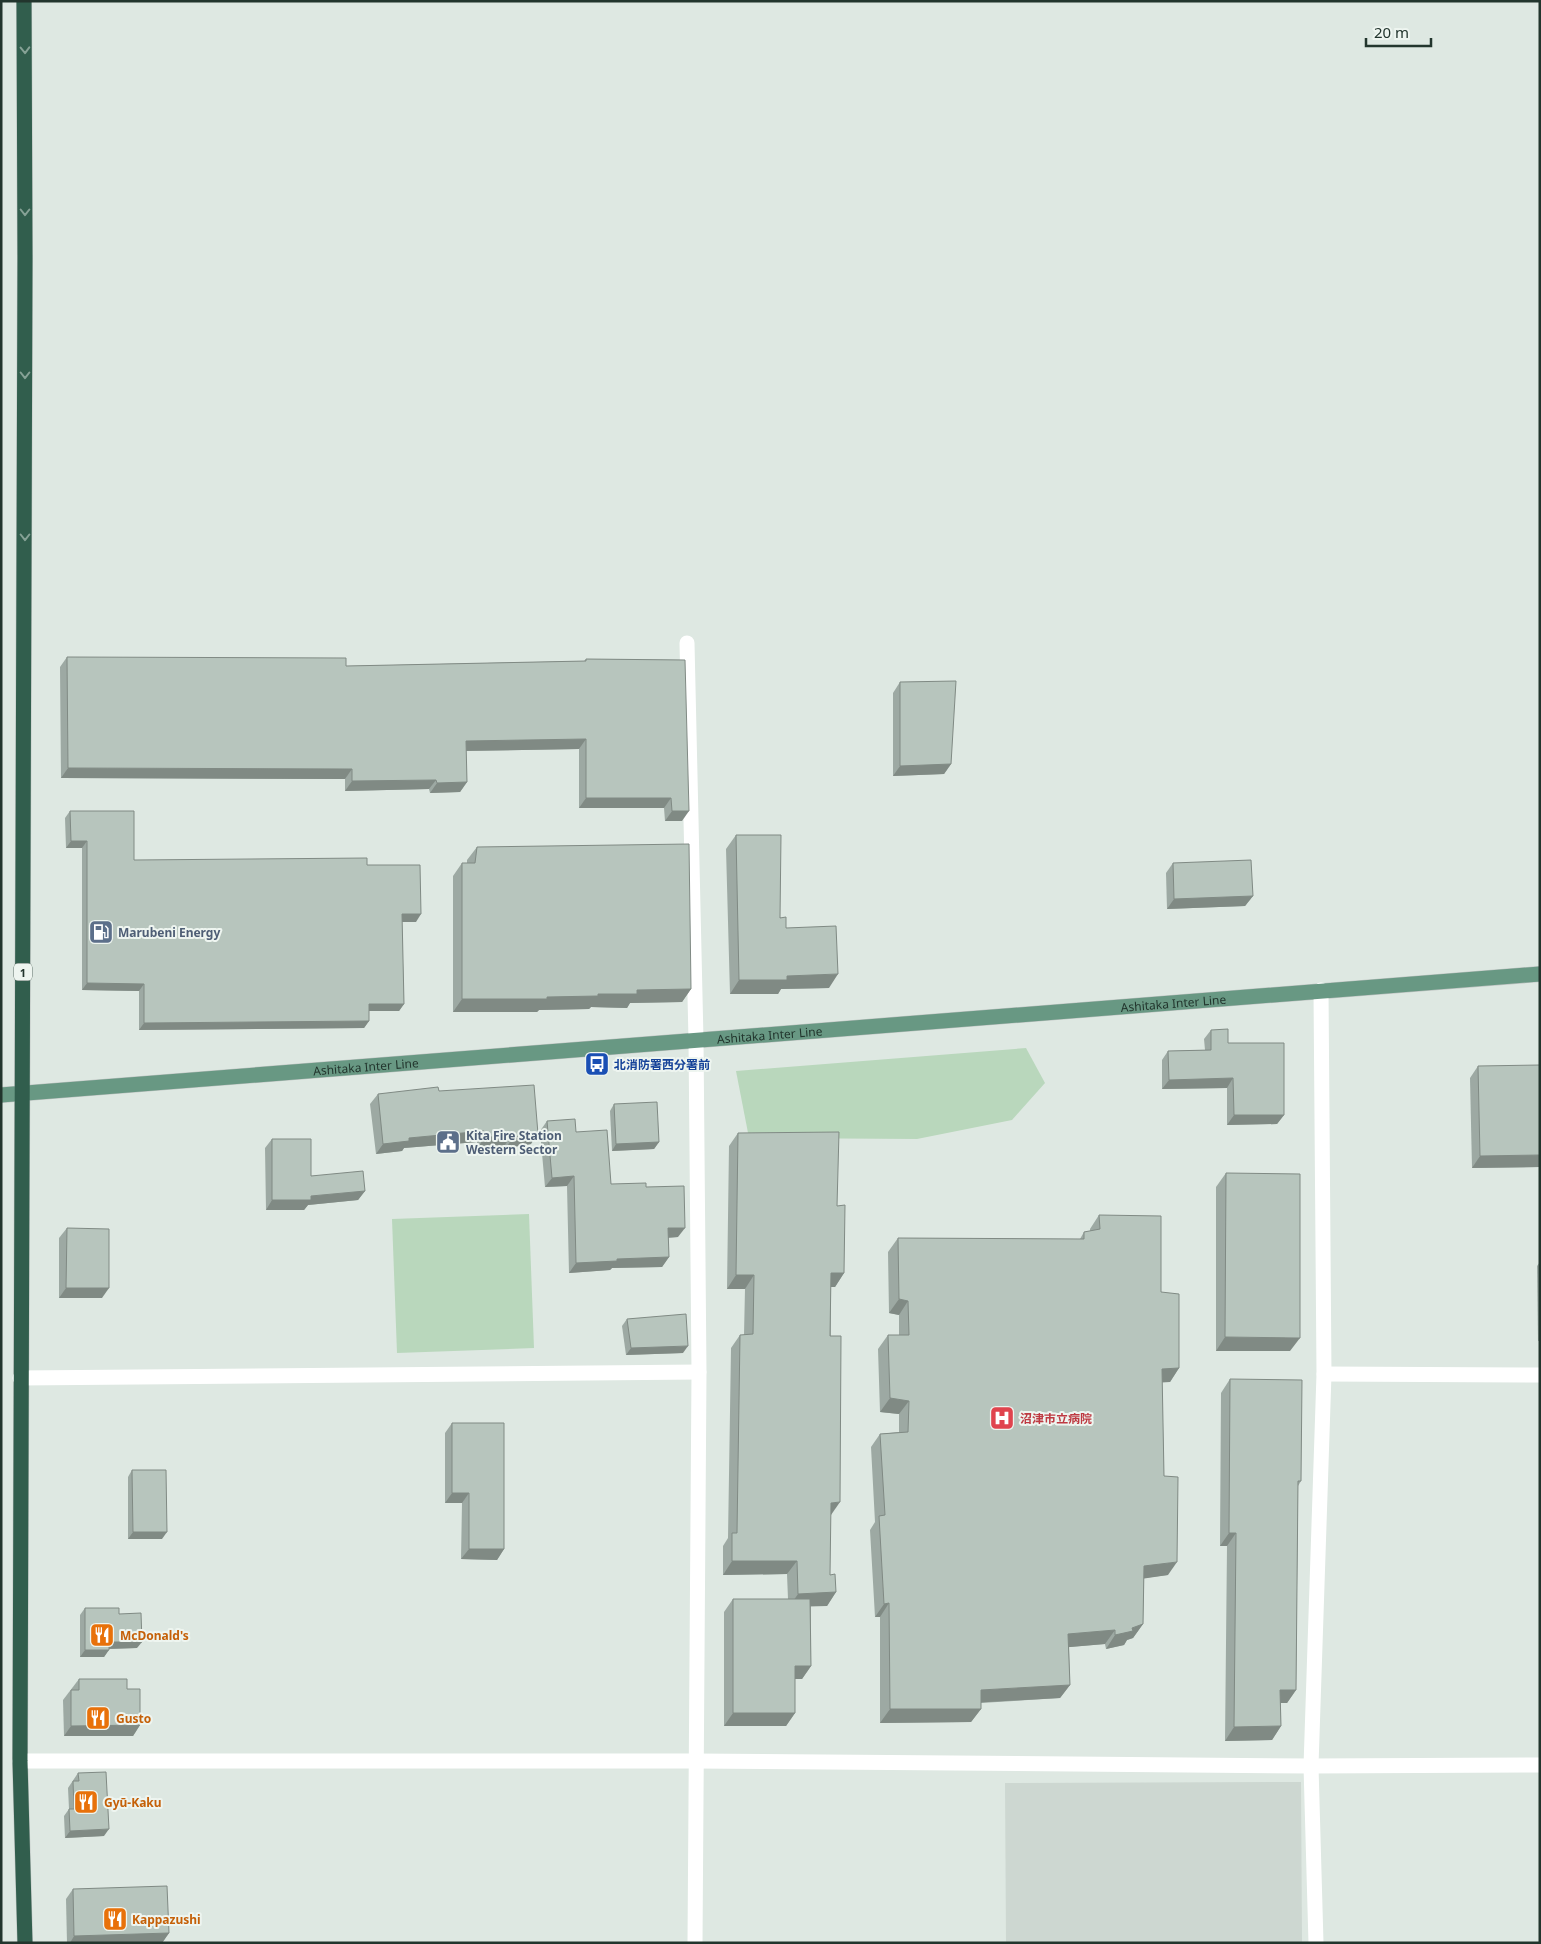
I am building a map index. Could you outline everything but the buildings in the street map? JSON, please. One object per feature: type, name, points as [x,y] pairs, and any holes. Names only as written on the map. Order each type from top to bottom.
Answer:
[{"type":"highway","name":"1","points":[[24,1],[25,268],[20,1761],[25,1943]]},
{"type":"main road","name":"Ashitaka Inter Line","points":[[1,1095],[1540,974]]},
{"type":"street","points":[[687,643],[696,1040],[699,1372],[695,1761],[696,1943]]},
{"type":"street","points":[[1316,1943],[1311,1766],[1324,1374],[1322,990]]},
{"type":"street","points":[[20,1378],[699,1372]]},
{"type":"street","points":[[1324,1374],[1540,1376]]},
{"type":"street","points":[[20,1761],[695,1761],[1311,1766],[1540,1765]]},
{"type":"shaded area","points":[[1301,1782],[1302,1943],[1006,1943],[1005,1783]]},
{"type":"green space","points":[[1026,1048],[1045,1083],[1012,1120],[917,1139],[749,1138],[736,1071]]},
{"type":"green space","points":[[529,1214],[534,1348],[397,1353],[392,1219]]},
{"type":"place","name":"Marubeni Energy","points":[[101,932]]},
{"type":"place","name":"北消防署西分署前","points":[[597,1064]]},
{"type":"place","name":"Kita Fire Station Western Sector","points":[[448,1142]]},
{"type":"place","name":"沼津市立病院","points":[[1002,1418]]},
{"type":"place","name":"McDonald's","points":[[102,1635]]},
{"type":"place","name":"Gusto","points":[[98,1718]]},
{"type":"place","name":"Gyū-Kaku","points":[[86,1802]]},
{"type":"place","name":"Kappazushi","points":[[115,1919]]}]
